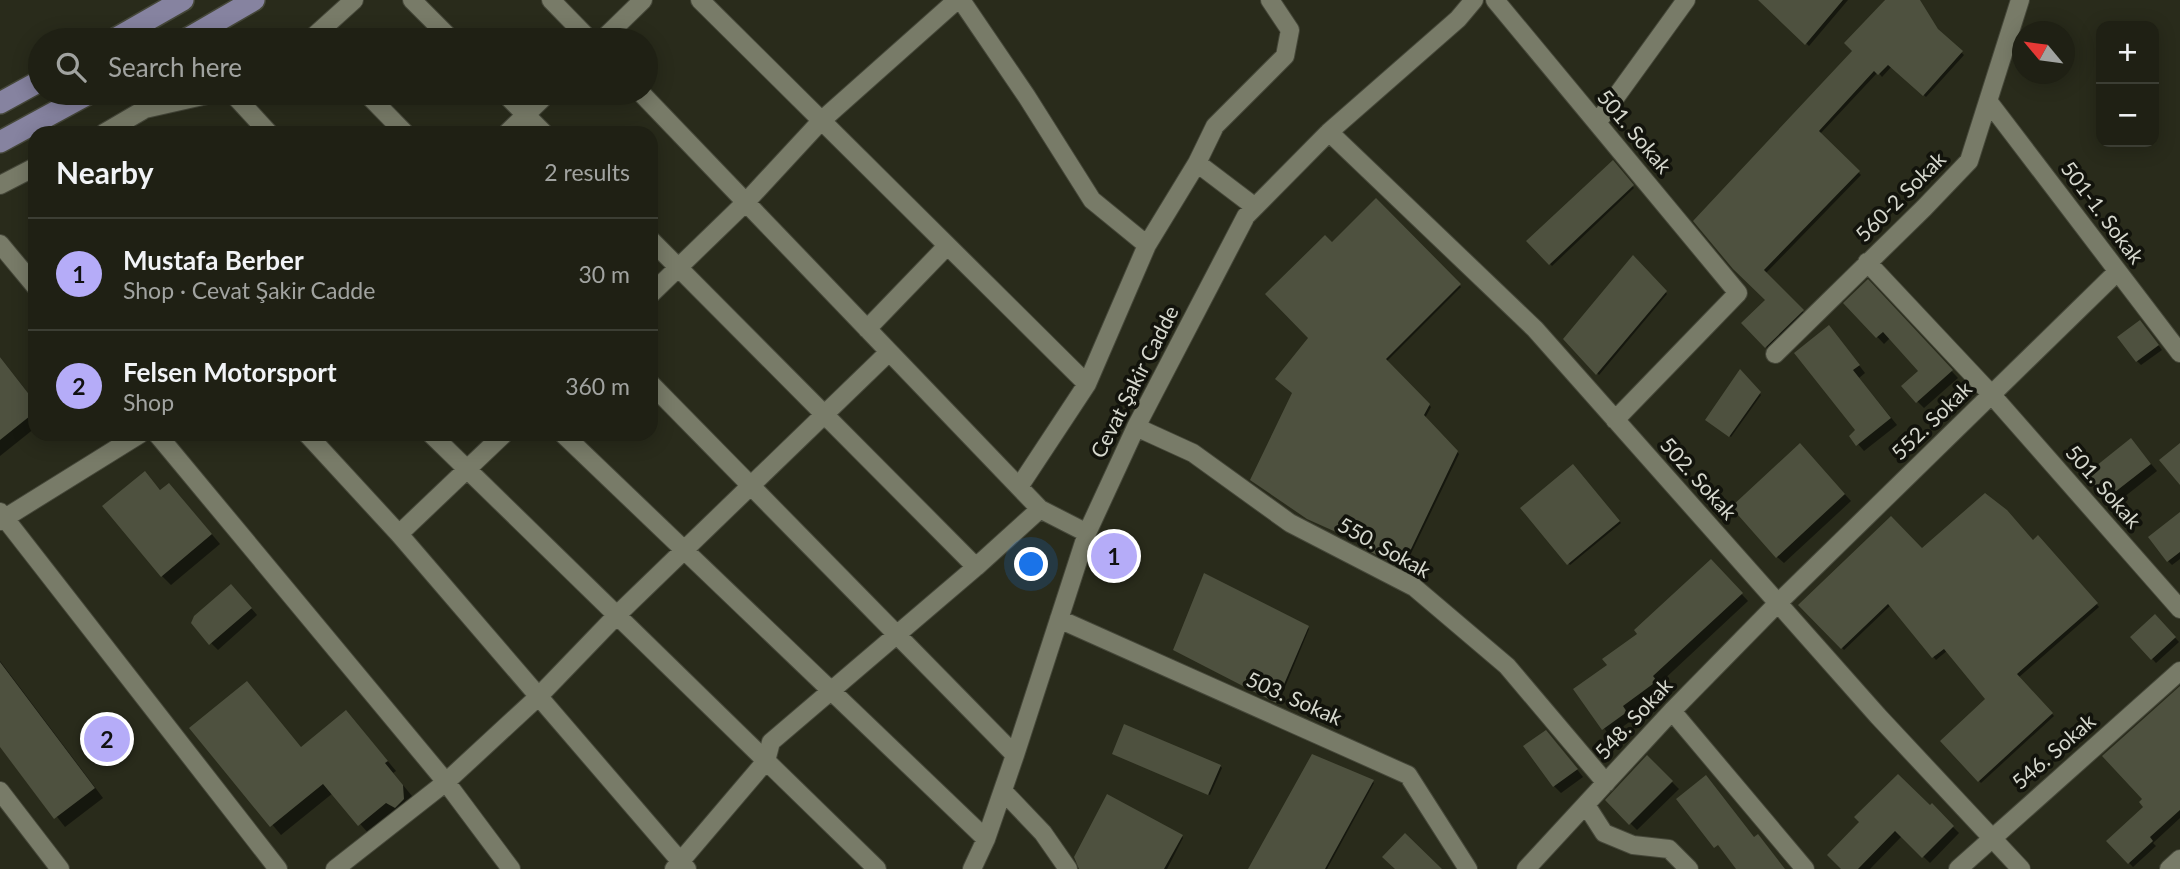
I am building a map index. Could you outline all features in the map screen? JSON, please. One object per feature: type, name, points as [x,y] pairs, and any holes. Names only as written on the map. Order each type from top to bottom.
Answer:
[{"type":"main road","points":[[134,28],[183,0]]},
{"type":"main road","points":[[206,28],[254,0]]},
{"type":"main road","points":[[0,103],[28,88]]},
{"type":"main road","points":[[29,126],[68,105]]},
{"type":"main road","points":[[0,142],[28,127]]},
{"type":"street","points":[[323,28],[354,0]]},
{"type":"street","points":[[412,0],[440,28]]},
{"type":"street","points":[[551,0],[578,28]]},
{"type":"street","points":[[614,28],[643,0]]},
{"type":"street","points":[[700,0],[1087,384]]},
{"type":"street","points":[[658,287],[746,202],[821,121],[959,0],[1027,97],[1092,200],[1147,245]]},
{"type":"street","points":[[1019,487],[1087,384],[1147,245],[1197,163],[1215,126],[1285,56],[1290,30],[1270,0]]},
{"type":"street","name":"Cevat Şakir Cadde","points":[[972,869],[1003,791],[1087,533],[1136,427],[1246,216],[1329,132],[1458,19],[1474,0]]},
{"type":"street","name":"501. Sokak","points":[[1495,0],[1738,293],[1615,419]]},
{"type":"street","points":[[1597,123],[1686,0]]},
{"type":"street","name":"560-2 Sokak","points":[[1775,354],[1969,161],[2020,0]]},
{"type":"street","name":"501-1. Sokak","points":[[1988,101],[2180,353]]},
{"type":"street","points":[[120,126],[145,109],[163,105]]},
{"type":"street","points":[[243,105],[263,126]]},
{"type":"street","points":[[378,105],[398,126]]},
{"type":"street","points":[[517,105],[537,126]]},
{"type":"street","points":[[514,126],[535,105]]},
{"type":"street","points":[[652,105],[1040,509],[1087,533]]},
{"type":"street","name":"502. Sokak","points":[[1329,132],[1535,329],[1878,716],[2021,869]]},
{"type":"street","points":[[1197,163],[1255,207]]},
{"type":"street","points":[[0,185],[28,171]]},
{"type":"street","points":[[0,244],[28,278]]},
{"type":"street","points":[[867,329],[947,246]]},
{"type":"street","points":[[658,247],[976,567]]},
{"type":"street","name":"501. Sokak","points":[[1867,262],[1991,394],[2180,609]]},
{"type":"street","name":"552. Sokak","points":[[1778,603],[2118,272]]},
{"type":"street","points":[[335,869],[446,782],[538,697],[617,615],[889,352]]},
{"type":"street","points":[[658,391],[1015,755]]},
{"type":"street","name":"550. Sokak","points":[[1136,427],[1193,453],[1290,523],[1414,587],[1507,666],[1606,783]]},
{"type":"street","points":[[128,441],[2,517],[278,869]]},
{"type":"street","points":[[163,441],[446,782],[511,869]]},
{"type":"street","points":[[313,441],[399,534],[681,867],[766,761],[771,742],[1040,509]]},
{"type":"street","points":[[438,441],[877,869]]},
{"type":"street","points":[[399,534],[496,441]]},
{"type":"street","points":[[570,441],[986,839]]},
{"type":"street","name":"548. Sokak","points":[[1526,869],[1778,603]]},
{"type":"street","name":"503. Sokak","points":[[1059,619],[1408,775],[1468,869]]},
{"type":"street","name":"546. Sokak","points":[[1958,869],[2180,671]]},
{"type":"street","points":[[1672,712],[1805,869]]},
{"type":"street","points":[[0,791],[60,869]]},
{"type":"street","points":[[1003,791],[1043,833],[1068,869]]},
{"type":"street","points":[[1586,805],[1604,832],[1633,845],[1670,849],[1689,869]]},
{"type":"street","points":[[2169,869],[2180,859]]},
{"type":"building","points":[[1758,0],[1843,0],[1805,45]]},
{"type":"building","points":[[1885,0],[1920,0],[1938,29],[1963,51],[1923,96],[1888,65],[1878,75],[1874,71],[1819,131],[1860,171],[1764,270],[1804,310],[1765,348],[1741,323],[1765,300],[1733,269],[1693,221],[1852,51],[1844,43]]},
{"type":"building","points":[[1613,160],[1634,185],[1549,265],[1526,241]]},
{"type":"building","points":[[1376,198],[1461,284],[1386,359],[1430,404],[1424,415],[1458,451],[1402,568],[1363,548],[1365,545],[1307,519],[1250,480],[1292,393],[1275,379],[1308,338],[1265,294],[1325,235],[1332,242]]},
{"type":"building","points":[[1633,255],[1667,291],[1596,375],[1563,339]]},
{"type":"building","points":[[1868,279],[1953,370],[1916,403],[1901,386],[1918,371],[1883,332],[1876,338],[1843,303]]},
{"type":"building","points":[[2140,320],[2159,345],[2136,362],[2117,337]]},
{"type":"building","points":[[1829,325],[1860,365],[1853,370],[1891,418],[1856,446],[1849,436],[1855,430],[1794,353]]},
{"type":"building","points":[[0,357],[28,393],[28,418],[0,440]]},
{"type":"building","points":[[1740,369],[1761,392],[1729,437],[1705,420]]},
{"type":"building","points":[[2131,438],[2151,464],[2106,499],[2086,474]]},
{"type":"building","points":[[1800,443],[1845,494],[1776,558],[1731,507]]},
{"type":"building","points":[[2180,443],[2180,485],[2159,460]]},
{"type":"building","points":[[1573,464],[1620,521],[1567,565],[1520,508]]},
{"type":"building","points":[[145,471],[160,490],[169,483],[212,534],[161,577],[102,506]]},
{"type":"building","points":[[1985,493],[2007,510],[2033,540],[2038,535],[2098,603],[2017,674],[2053,713],[1978,782],[1940,741],[1985,699],[1944,649],[1932,658],[1888,604],[1841,649],[1798,605],[1891,516],[1922,548]]},
{"type":"building","points":[[2180,512],[2180,552],[2167,562],[2148,537]]},
{"type":"building","points":[[1711,559],[1743,593],[1653,676],[1657,681],[1623,706],[1627,712],[1602,730],[1573,689],[1607,665],[1602,659],[1637,634],[1634,630]]},
{"type":"building","points":[[1204,573],[1309,626],[1276,703],[1173,650]]},
{"type":"building","points":[[231,584],[252,608],[209,645],[191,623],[194,616]]},
{"type":"building","points":[[2155,614],[2176,637],[2151,660],[2130,637]]},
{"type":"building","points":[[0,662],[95,788],[54,819],[0,747]]},
{"type":"building","points":[[247,681],[301,747],[346,710],[388,761],[385,763],[403,785],[404,799],[395,808],[386,803],[358,826],[323,784],[270,827],[189,728]]},
{"type":"building","points":[[2180,686],[2180,810],[2150,837],[2153,841],[2128,864],[2106,841],[2143,807],[2139,802],[2142,799],[2102,756]]},
{"type":"building","points":[[1124,724],[1221,765],[1208,795],[1112,754]]},
{"type":"building","points":[[1546,730],[1578,769],[1553,787],[1523,746]]},
{"type":"building","points":[[1312,754],[1374,780],[1325,869],[1248,869]]},
{"type":"building","points":[[1647,755],[1673,781],[1629,825],[1605,800]]},
{"type":"building","points":[[1898,774],[1954,826],[1922,858],[1895,831],[1858,869],[1841,869],[1827,855],[1859,822],[1854,817]]},
{"type":"building","points":[[1706,775],[1754,837],[1758,834],[1785,869],[1736,869],[1718,845],[1714,848],[1676,799]]},
{"type":"building","points":[[1107,794],[1183,835],[1164,869],[1079,869],[1074,857]]},
{"type":"building","points":[[1405,833],[1442,869],[1395,869],[1382,857]]},
{"type":"place","name":"Mustafa Berber","points":[[1114,556]]},
{"type":"place","name":"Felsen Motorsport","points":[[107,739]]}]
